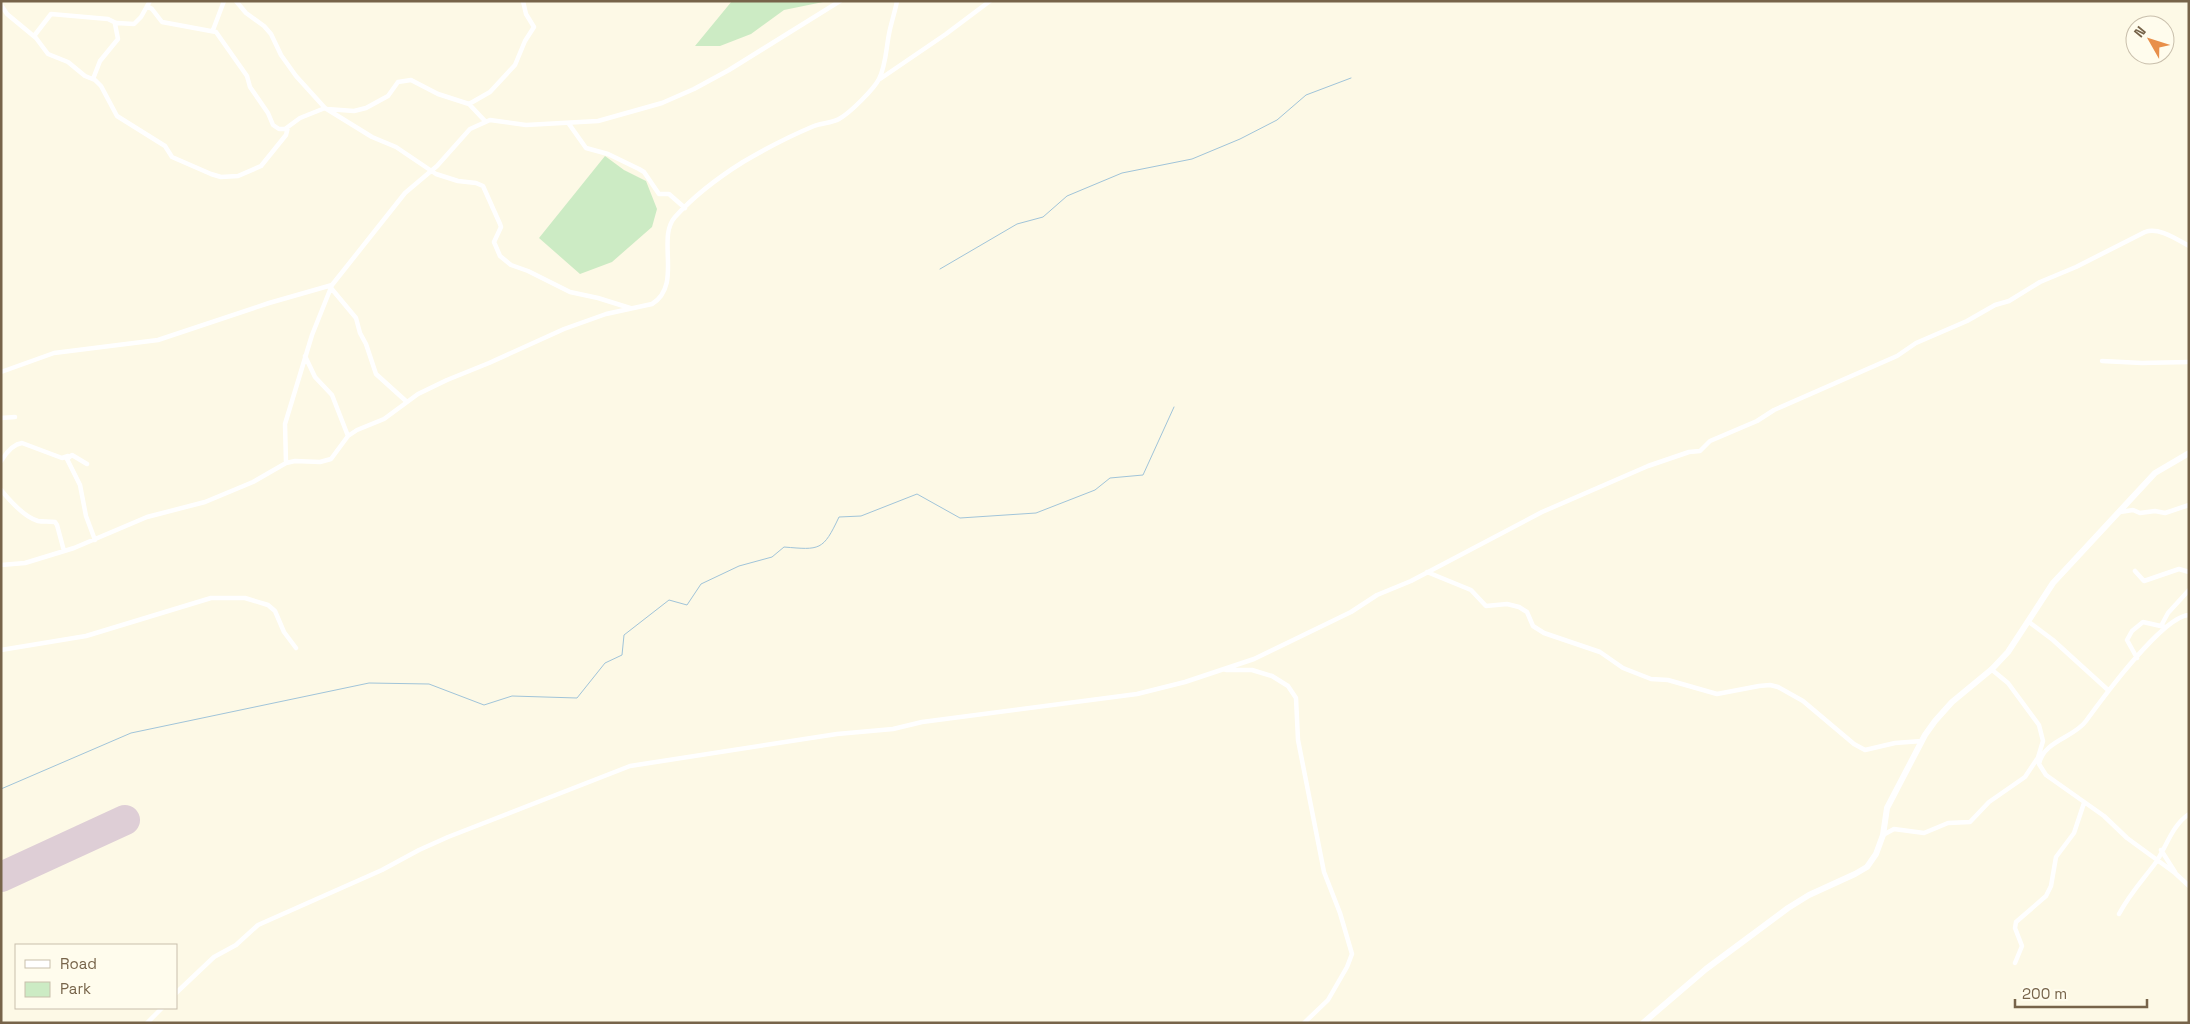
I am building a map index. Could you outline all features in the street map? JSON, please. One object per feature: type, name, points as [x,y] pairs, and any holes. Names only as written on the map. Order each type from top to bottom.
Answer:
[{"type":"street","points":[[34,36],[51,14],[134,24],[141,17],[150,1]]},
{"type":"street","points":[[213,30],[224,1]]},
{"type":"street","points":[[236,1],[246,13],[264,26],[271,34],[281,55],[296,76],[326,109],[372,137],[396,147],[431,171],[447,179],[476,183],[485,188],[501,227],[496,237],[496,247],[500,256],[511,265],[528,271],[570,292],[598,298],[631,309]]},
{"type":"street","points":[[469,104],[490,92],[518,61],[525,41],[534,27],[526,14],[523,1]]},
{"type":"street","points":[[286,463],[285,424],[305,356],[332,286],[406,193],[431,171],[470,129],[485,121],[526,125],[598,121],[679,96],[743,61],[840,1]]},
{"type":"street","points":[[879,79],[884,65],[889,32],[897,1]]},
{"type":"street","points":[[1,565],[24,563],[64,551],[148,517],[205,502],[234,490],[286,463],[296,461],[320,462],[331,459],[348,436],[384,419],[418,394],[465,371],[489,363],[564,328],[606,314],[652,304],[658,300],[664,291],[669,262],[669,227],[674,218],[685,208],[712,184],[742,163],[816,125],[842,117],[879,79],[946,34],[990,1]]},
{"type":"street","points":[[1,5],[7,14],[34,36],[48,54],[68,62],[85,76],[93,78],[101,86],[116,116],[165,146],[172,156],[216,176],[238,176],[261,166],[286,135],[288,127]]},
{"type":"street","points":[[147,6],[162,22],[213,30],[247,76],[250,87],[268,113],[272,123],[279,129],[288,127],[300,118],[326,109],[359,110],[388,96],[398,82],[411,80],[438,94],[469,104],[485,121]]},
{"type":"street","points":[[93,78],[100,61],[118,39],[116,23]]},
{"type":"street","points":[[569,124],[586,148],[608,154],[644,172],[659,194],[670,194],[685,208]]},
{"type":"street","points":[[178,991],[214,957],[236,945],[258,925],[382,870],[418,850],[448,837],[630,766],[837,734],[893,729],[922,722],[1126,696],[1163,688],[1222,670],[1272,651],[1351,612],[1377,595],[1396,588],[1559,504],[1648,466],[1689,452],[1700,451],[1710,442],[1756,421],[1774,410],[1897,356],[1916,343],[1967,321],[1995,305],[2009,301],[2040,282],[2076,267],[2145,232],[2152,230],[2161,232],[2189,246]]},
{"type":"street","points":[[1,372],[54,353],[158,340],[270,303],[332,286]]},
{"type":"street","points":[[332,286],[356,318],[376,374],[407,402]]},
{"type":"street","points":[[305,356],[315,377],[332,395],[348,436]]},
{"type":"street","points":[[2102,361],[2142,363],[2189,362]]},
{"type":"street","points":[[1,418],[15,417]]},
{"type":"street","points":[[1,461],[9,450],[22,443],[62,458],[76,456],[87,464]]},
{"type":"street","points":[[1643,1023],[1706,969],[1788,908],[1809,895],[1863,870],[1876,854],[1883,835],[1887,808],[1935,720],[1952,702],[1991,669],[2012,646],[2053,583],[2159,470],[2189,453]]},
{"type":"street","points":[[69,456],[68,462],[80,485],[86,516],[95,540]]},
{"type":"street","points":[[1,490],[18,508],[33,519],[39,522],[55,522],[64,551]]},
{"type":"street","points":[[2120,512],[2134,510],[2140,513],[2155,511],[2165,513],[2189,505]]},
{"type":"street","points":[[2135,572],[2144,581],[2179,569],[2189,572]]},
{"type":"street","points":[[1427,572],[1472,590],[1486,606],[1507,604],[1519,607],[1527,612],[1532,626],[1544,633],[1600,652],[1623,668],[1647,677],[1668,680],[1717,694],[1759,686],[1770,685],[1778,687],[1810,706],[1854,744],[1864,750],[1895,743],[1922,741]]},
{"type":"street","points":[[1883,835],[1894,828],[1924,833],[1948,823],[1970,822],[1990,802],[2025,777],[2057,741],[2084,725],[2108,690],[2163,627],[2168,613],[2189,590]]},
{"type":"street","points":[[1,650],[86,636],[210,598],[245,598],[268,604],[275,611],[284,632],[296,648]]},
{"type":"street","points":[[2137,658],[2127,640],[2128,635],[2142,622],[2163,627],[2183,616],[2189,615]]},
{"type":"street","points":[[2029,622],[2053,640],[2108,690]]},
{"type":"street","points":[[1991,669],[2008,683],[2039,725],[2043,742],[2038,761],[2046,775],[2104,816],[2127,838],[2175,873],[2189,886]]},
{"type":"street","points":[[1222,670],[1252,670],[1272,676],[1288,686],[1296,698],[1298,740],[1324,872],[1340,913],[1352,954],[1347,967],[1328,1000],[1304,1023]]},
{"type":"street","points":[[2015,963],[2022,946],[2015,928],[2016,922],[2043,900],[2049,891],[2056,858],[2074,833],[2084,803]]},
{"type":"street","points":[[2119,914],[2129,895],[2157,860],[2176,826],[2189,814]]},
{"type":"street","points":[[2161,850],[2175,873]]},
{"type":"street","points":[[147,1023],[161,1009]]},
{"type":"green space","points":[[732,1],[828,1],[784,10],[751,34],[720,46],[695,46]]},
{"type":"green space","points":[[605,156],[624,170],[646,181],[657,209],[652,227],[612,262],[580,274],[539,238]]},
{"type":"waterway","points":[[940,269],[1017,224],[1043,217],[1067,196],[1122,173],[1192,159],[1240,139],[1277,120],[1306,95],[1351,78]]},
{"type":"waterway","points":[[1,789],[131,733],[369,683],[429,684],[484,705],[512,696],[577,698],[605,663],[622,655],[624,635],[669,600],[687,605],[701,584],[739,566],[772,557],[784,547],[813,548],[819,546],[829,536],[839,517],[861,516],[917,494],[960,518],[1036,513],[1095,490],[1110,478],[1143,475],[1174,407]]},
{"type":"runway","points":[[1,877],[125,820]]}]
